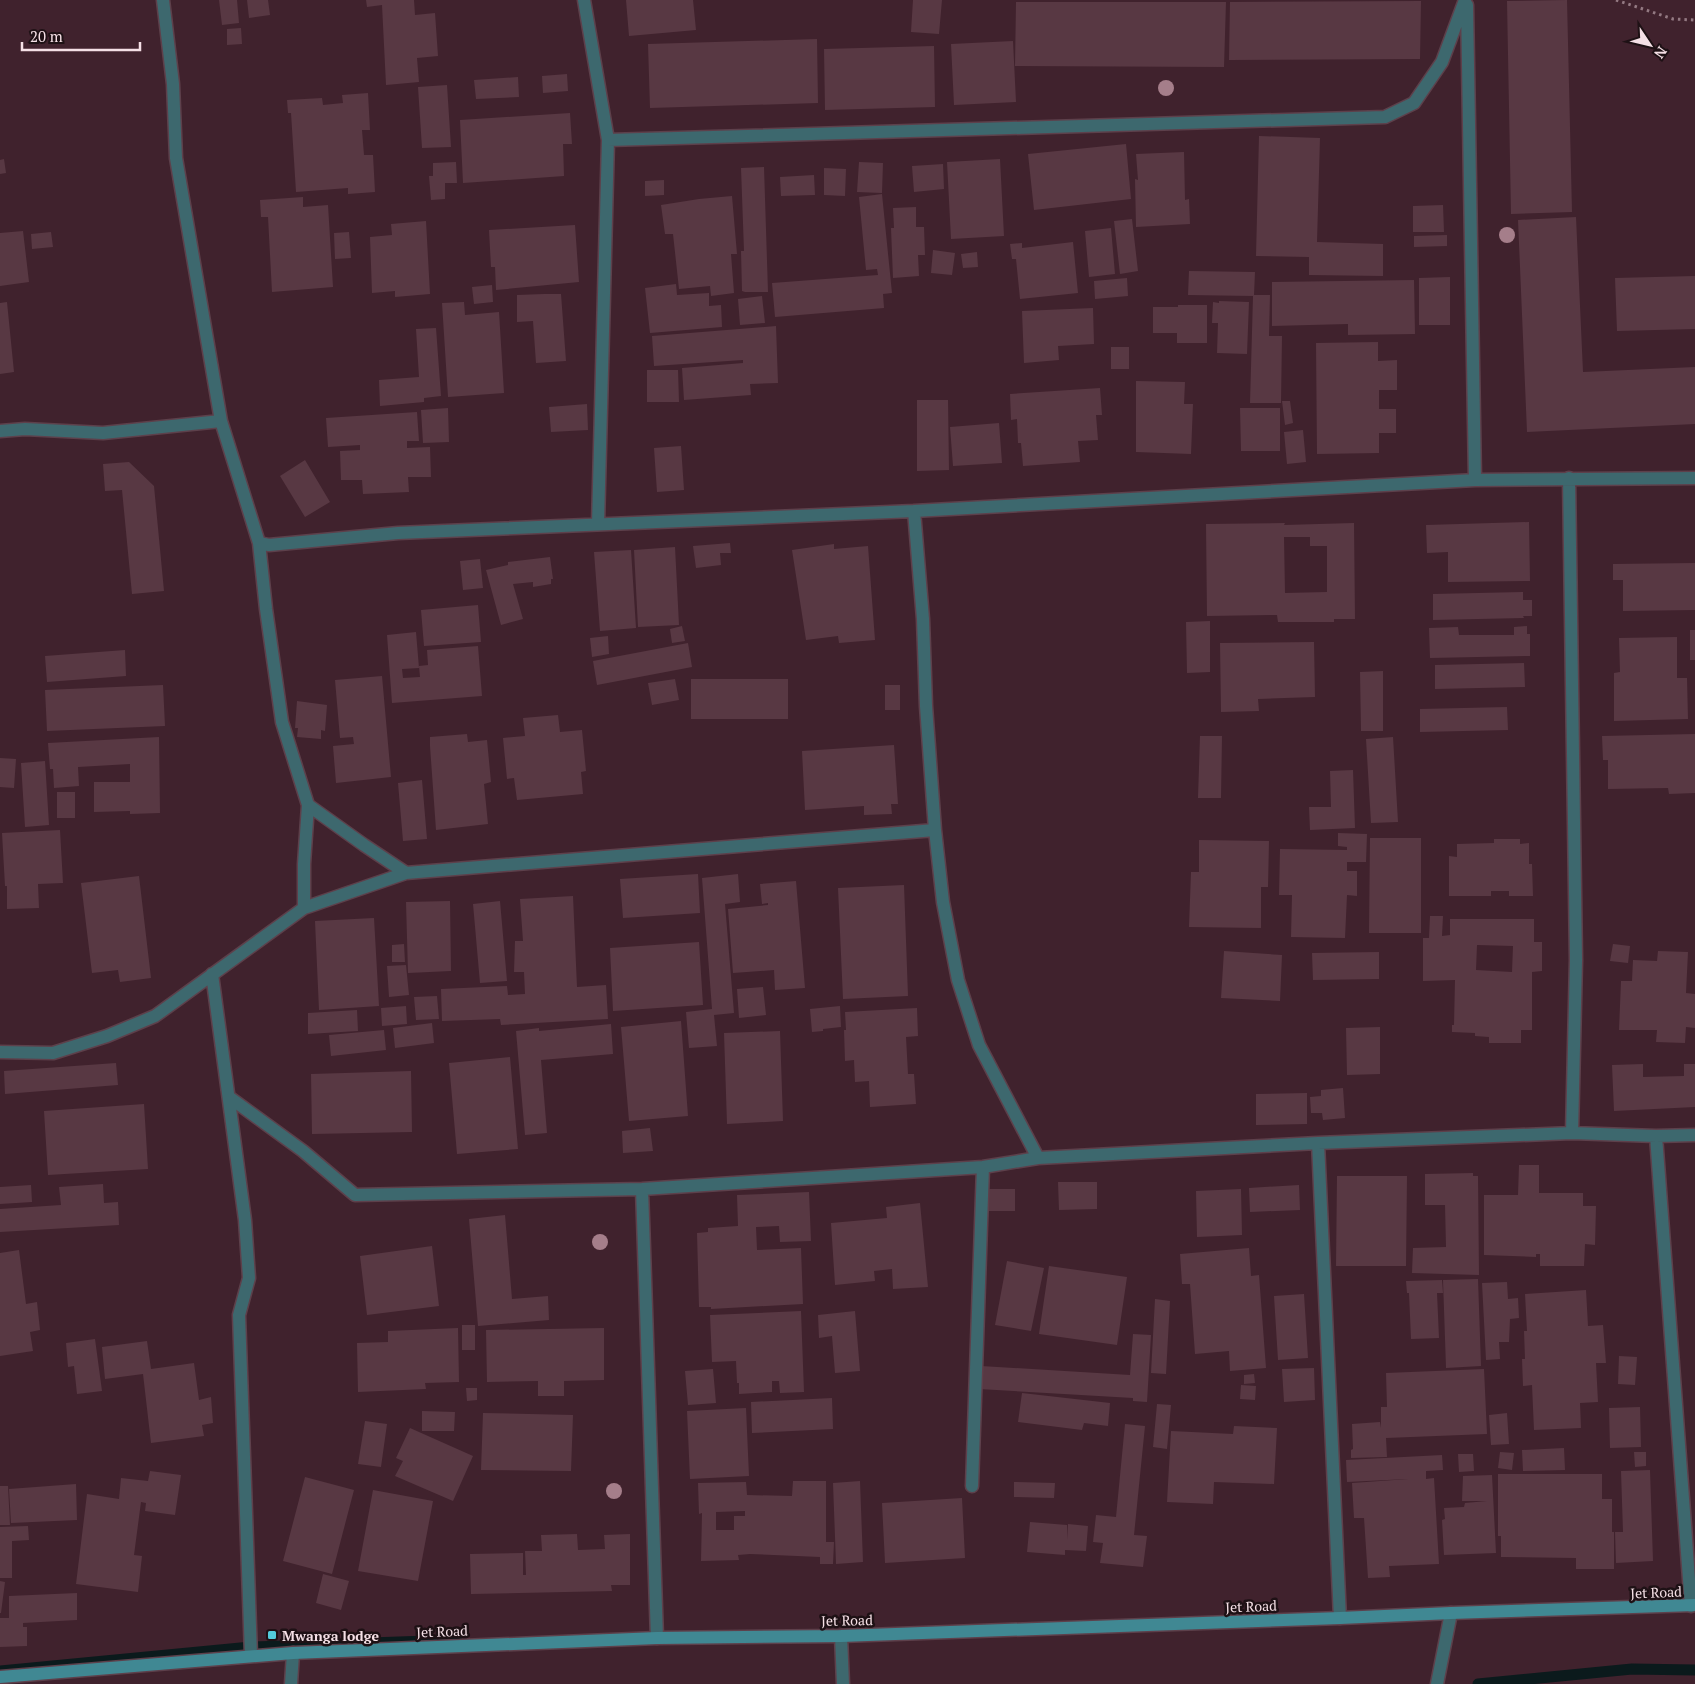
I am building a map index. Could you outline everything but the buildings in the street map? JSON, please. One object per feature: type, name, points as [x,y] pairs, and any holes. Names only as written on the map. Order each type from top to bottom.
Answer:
[{"type":"main road","name":"Jet Road","points":[[0,1677],[293,1652],[657,1638],[841,1636],[1451,1613],[1693,1606]]},
{"type":"street","points":[[163,0],[173,84],[176,158],[222,421],[259,544],[282,722],[308,805],[304,864],[304,908]]},
{"type":"street","points":[[584,0],[608,140],[598,524]]},
{"type":"street","points":[[608,140],[1386,116],[1414,103],[1442,62],[1466,0]]},
{"type":"street","points":[[1466,0],[1475,480]]},
{"type":"street","points":[[0,431],[25,429],[103,433],[222,421]]},
{"type":"street","points":[[1569,478],[1576,960],[1572,1133]]},
{"type":"street","points":[[259,544],[268,545],[398,533],[914,511],[1475,480],[1695,478]]},
{"type":"street","points":[[914,511],[923,619],[926,706],[935,830],[943,902],[958,980],[979,1045],[1038,1158]]},
{"type":"street","points":[[308,805],[406,873]]},
{"type":"street","points":[[0,1052],[53,1053],[107,1036],[155,1016],[304,908],[406,873],[935,830]]},
{"type":"street","points":[[212,974],[245,1220],[249,1278],[239,1315],[251,1655]]},
{"type":"street","points":[[229,1097],[303,1152],[355,1195],[642,1189],[983,1167],[1038,1158],[1318,1143],[1572,1133],[1656,1136],[1695,1135]]},
{"type":"street","points":[[1656,1136],[1693,1606]]},
{"type":"street","points":[[1318,1143],[1340,1618]]},
{"type":"street","points":[[972,1486],[983,1167]]},
{"type":"street","points":[[642,1189],[657,1638]]},
{"type":"street","points":[[1437,1684],[1451,1613]]},
{"type":"street","points":[[841,1636],[843,1684]]},
{"type":"street","points":[[291,1684],[293,1652]]},
{"type":"path","points":[[1616,0],[1673,19],[1695,20]]},
{"type":"waterway","points":[[0,1671],[251,1647],[457,1640]]},
{"type":"waterway","points":[[1478,1684],[1632,1669],[1695,1670]]},
{"type":"place","name":"Mwanga lodge","points":[[272,1635]]}]
